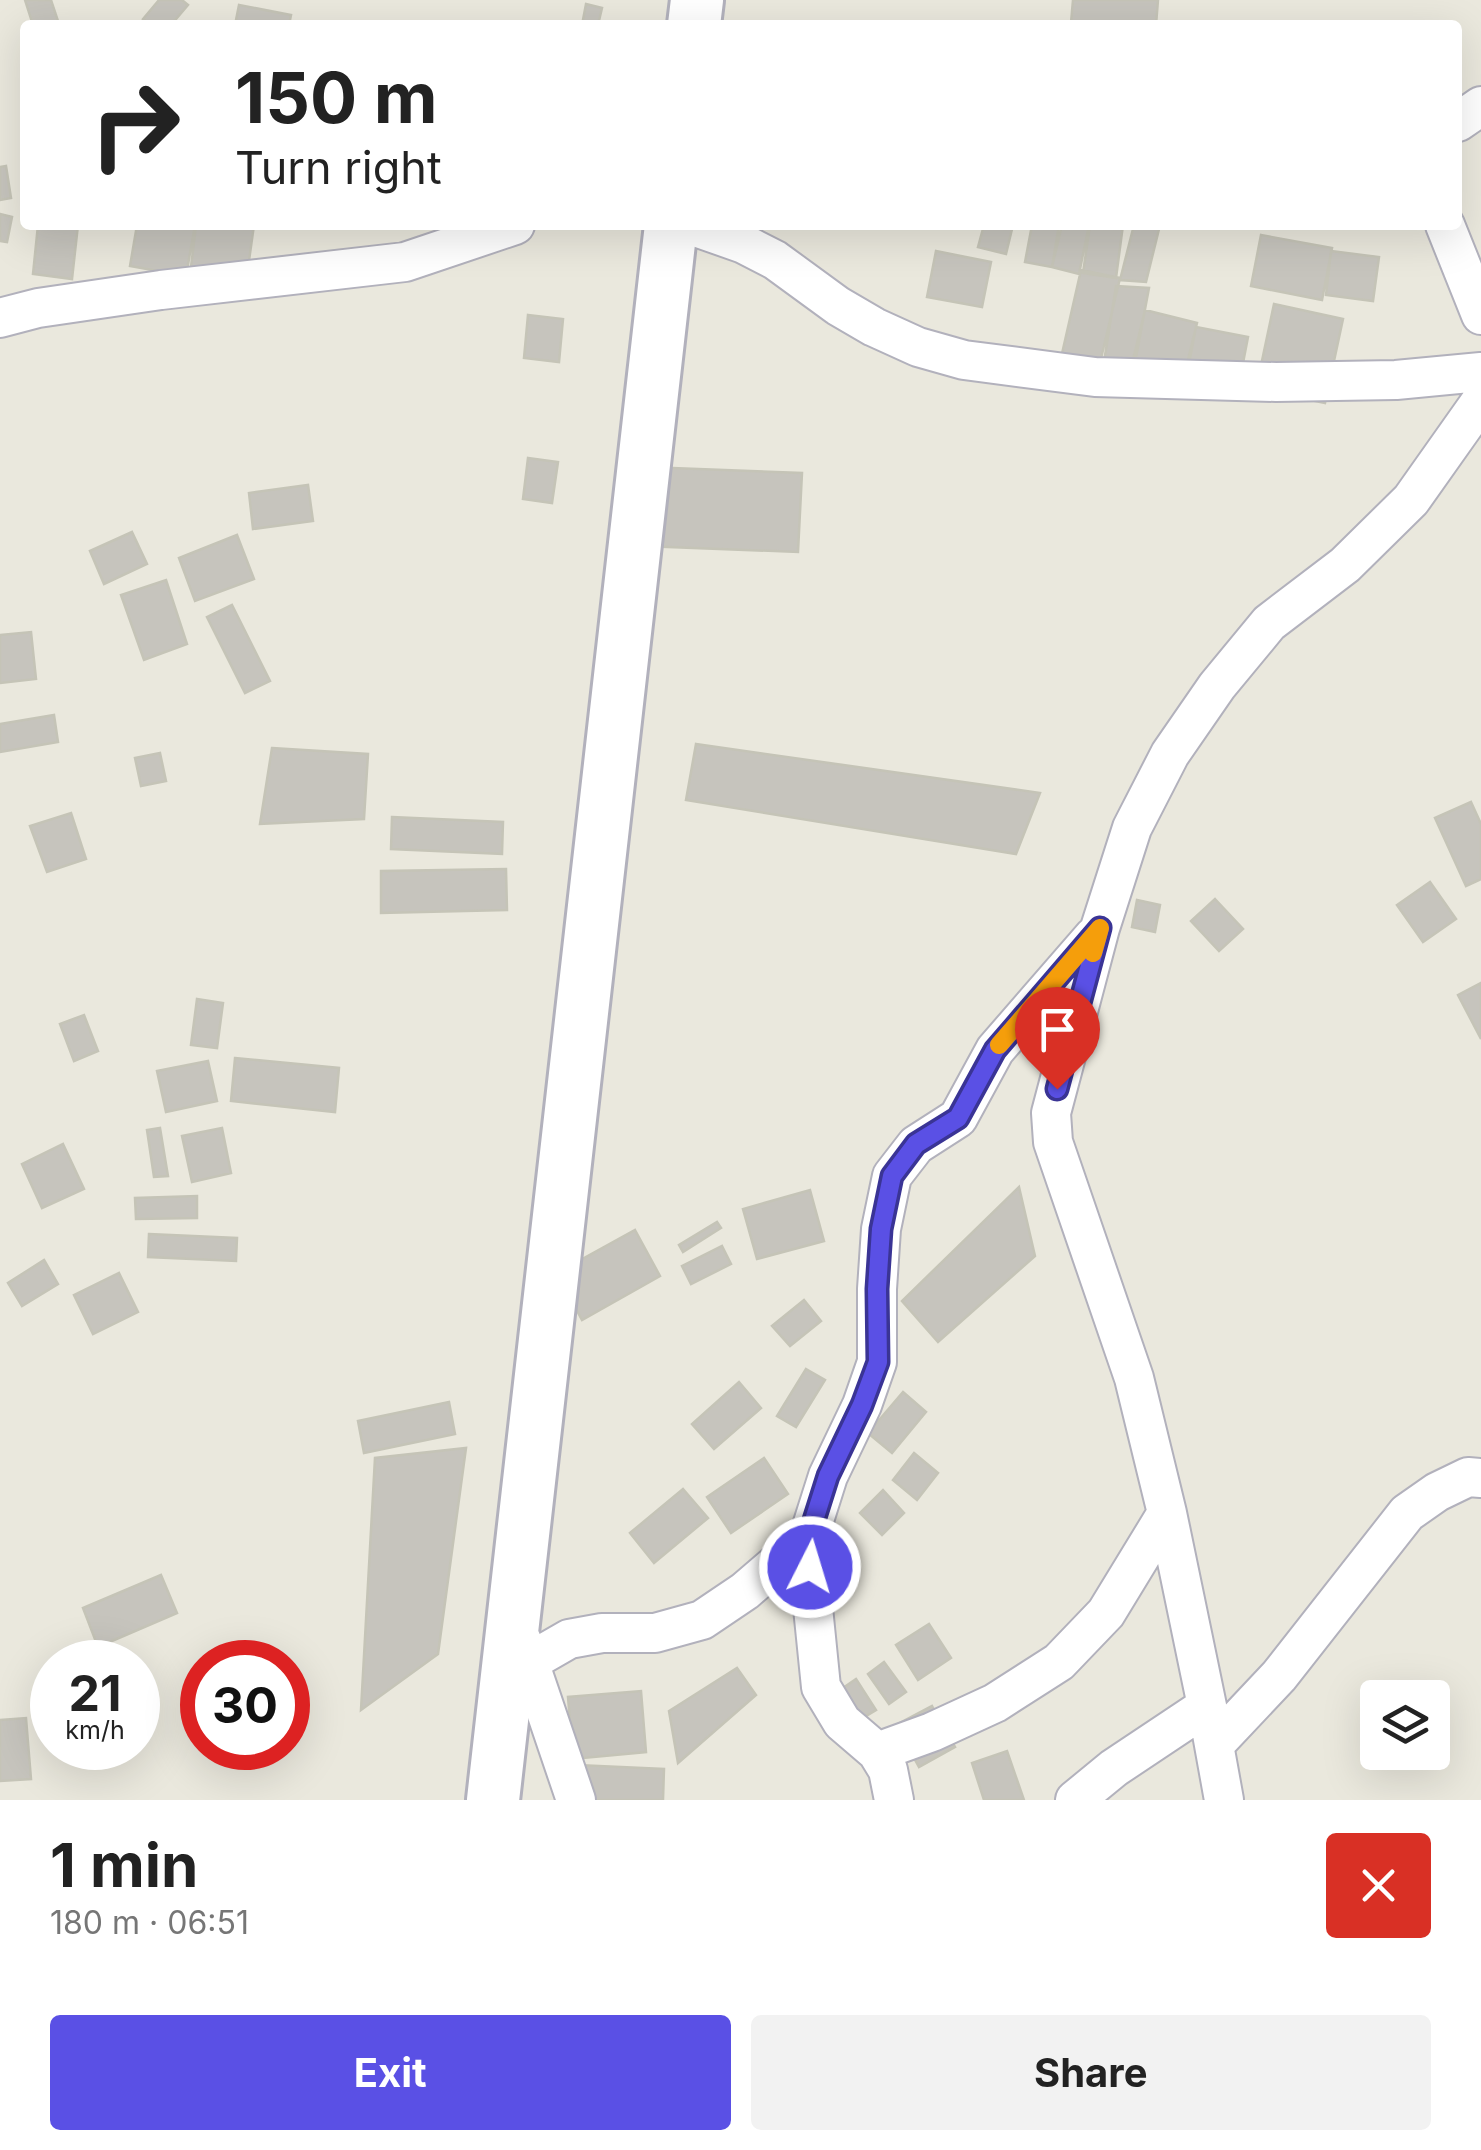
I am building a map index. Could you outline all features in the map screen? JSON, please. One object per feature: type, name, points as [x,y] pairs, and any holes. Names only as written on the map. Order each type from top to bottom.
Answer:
[{"type":"street","points":[[0,318],[38,308],[161,290],[405,262],[500,230]]},
{"type":"street","points":[[494,1800],[522,1640],[670,230]]},
{"type":"street","points":[[704,230],[775,260],[874,327],[918,347],[964,360],[1095,377],[1276,382],[1396,380],[1481,372]]},
{"type":"street","points":[[1446,230],[1481,316]]},
{"type":"street","points":[[1224,1800],[1208,1706],[1134,1378],[1053,1142],[1051,1114],[1100,928],[1132,828],[1170,754],[1217,686],[1269,623],[1344,565],[1411,500],[1481,401]]},
{"type":"street","points":[[894,1800],[888,1770],[877,1752],[842,1722],[821,1687],[809,1536],[828,1476],[878,1362],[881,1229],[892,1176],[916,1144],[958,1118],[995,1050],[1100,928]]},
{"type":"street","points":[[1214,1745],[1279,1676],[1407,1513],[1452,1484],[1468,1477],[1481,1478]]},
{"type":"street","points":[[877,1752],[994,1703],[1059,1662],[1106,1614],[1167,1514]]},
{"type":"street","points":[[522,1640],[569,1639],[602,1632],[655,1633],[702,1620],[745,1591],[809,1536]]},
{"type":"street","points":[[522,1640],[576,1800]]},
{"type":"street","points":[[1074,1800],[1114,1768],[1208,1706]]},
{"type":"building","points":[[25,0],[51,0],[58,20],[31,20]]},
{"type":"building","points":[[159,0],[182,0],[188,5],[175,20],[143,19]]},
{"type":"building","points":[[1073,0],[1158,0],[1156,20],[1071,20]]},
{"type":"building","points":[[586,4],[602,8],[599,20],[583,20]]},
{"type":"building","points":[[239,5],[291,15],[290,20],[236,20]]},
{"type":"building","points":[[6,166],[11,198],[0,200],[0,167]]},
{"type":"building","points":[[0,214],[12,217],[7,242],[0,241]]},
{"type":"building","points":[[37,230],[77,230],[72,279],[33,274]]},
{"type":"building","points":[[136,230],[194,230],[186,276],[130,266]]},
{"type":"building","points":[[195,230],[253,230],[247,275],[191,267]]},
{"type":"building","points":[[983,230],[1012,230],[1006,254],[978,247]]},
{"type":"building","points":[[1031,230],[1058,230],[1052,267],[1025,262]]},
{"type":"building","points":[[1061,230],[1088,230],[1079,274],[1052,267]]},
{"type":"building","points":[[1089,230],[1122,230],[1116,278],[1083,273]]},
{"type":"building","points":[[1133,230],[1159,230],[1146,282],[1120,280]]},
{"type":"building","points":[[1261,235],[1332,248],[1322,300],[1251,286]]},
{"type":"building","points":[[936,251],[991,262],[982,307],[927,297]]},
{"type":"building","points":[[1331,251],[1379,257],[1373,301],[1326,295]]},
{"type":"building","points":[[1081,270],[1120,278],[1099,367],[1061,358]]},
{"type":"building","points":[[1116,286],[1149,288],[1134,368],[1104,362]]},
{"type":"building","points":[[1274,304],[1343,319],[1325,403],[1256,389]]},
{"type":"building","points":[[1145,310],[1197,323],[1183,380],[1131,368]]},
{"type":"building","points":[[528,315],[563,319],[559,362],[524,358]]},
{"type":"building","points":[[1196,327],[1248,337],[1238,389],[1186,379]]},
{"type":"building","points":[[528,458],[558,462],[552,503],[523,499]]},
{"type":"building","points":[[646,467],[802,473],[798,552],[643,546]]},
{"type":"building","points":[[308,485],[313,521],[253,529],[249,493]]},
{"type":"building","points":[[132,532],[147,564],[104,584],[90,551]]},
{"type":"building","points":[[237,535],[254,579],[195,601],[179,558]]},
{"type":"building","points":[[166,580],[187,644],[144,660],[121,595]]},
{"type":"building","points":[[232,605],[270,681],[245,693],[207,617]]},
{"type":"building","points":[[31,632],[36,679],[0,683],[0,635]]},
{"type":"building","points":[[54,715],[58,742],[0,752],[0,724]]},
{"type":"building","points":[[696,744],[1040,793],[1016,854],[686,800]]},
{"type":"building","points":[[272,748],[368,754],[364,819],[260,824]]},
{"type":"building","points":[[160,753],[166,781],[141,786],[135,758]]},
{"type":"building","points":[[1471,802],[1481,824],[1481,879],[1466,886],[1435,818]]},
{"type":"building","points":[[71,813],[86,859],[47,872],[30,826]]},
{"type":"building","points":[[392,817],[503,822],[502,854],[391,849]]},
{"type":"building","points":[[506,869],[507,910],[381,913],[381,871]]},
{"type":"building","points":[[1430,882],[1456,919],[1423,942],[1397,905]]},
{"type":"building","points":[[1215,899],[1243,929],[1219,951],[1191,921]]},
{"type":"building","points":[[1137,900],[1160,905],[1155,932],[1132,927]]},
{"type":"building","points":[[1481,983],[1481,1039],[1458,995]]},
{"type":"building","points":[[197,999],[223,1003],[217,1048],[191,1045]]},
{"type":"building","points":[[84,1015],[98,1051],[74,1061],[60,1024]]},
{"type":"building","points":[[235,1058],[339,1068],[335,1112],[231,1101]]},
{"type":"building","points":[[208,1061],[217,1101],[166,1112],[157,1071]]},
{"type":"building","points":[[160,1128],[168,1176],[154,1177],[147,1130]]},
{"type":"building","points":[[222,1128],[231,1173],[192,1182],[182,1136]]},
{"type":"building","points":[[63,1144],[84,1189],[42,1208],[22,1164]]},
{"type":"building","points":[[1019,1187],[1035,1256],[938,1342],[902,1301]]},
{"type":"building","points":[[810,1190],[824,1241],[757,1259],[743,1209]]},
{"type":"building","points":[[197,1196],[197,1218],[136,1219],[135,1198]]},
{"type":"building","points":[[717,1222],[721,1228],[683,1252],[679,1245]]},
{"type":"building","points":[[635,1230],[660,1276],[582,1320],[557,1273]]},
{"type":"building","points":[[149,1234],[237,1238],[236,1261],[148,1257]]},
{"type":"building","points":[[722,1246],[731,1264],[691,1284],[682,1266]]},
{"type":"building","points":[[44,1260],[58,1284],[22,1306],[8,1283]]},
{"type":"building","points":[[119,1273],[138,1312],[93,1334],[74,1295]]},
{"type":"building","points":[[804,1300],[821,1321],[790,1346],[772,1326]]},
{"type":"building","points":[[806,1369],[825,1380],[796,1427],[777,1416]]},
{"type":"building","points":[[739,1382],[761,1408],[714,1449],[692,1424]]},
{"type":"building","points":[[903,1392],[926,1412],[892,1453],[868,1433]]},
{"type":"building","points":[[449,1402],[455,1434],[364,1453],[358,1421]]},
{"type":"building","points":[[466,1448],[438,1654],[361,1710],[375,1458]]},
{"type":"building","points":[[914,1453],[938,1473],[917,1500],[893,1480]]},
{"type":"building","points":[[764,1458],[788,1494],[731,1533],[707,1497]]},
{"type":"building","points":[[683,1489],[708,1518],[654,1563],[630,1533]]},
{"type":"building","points":[[883,1490],[904,1513],[882,1535],[860,1513]]},
{"type":"building","points":[[161,1575],[177,1613],[114,1640],[95,1640],[83,1608]]},
{"type":"building","points":[[929,1624],[951,1658],[918,1680],[896,1645]]},
{"type":"building","points":[[884,1662],[906,1692],[889,1704],[868,1674]]},
{"type":"building","points":[[737,1668],[756,1695],[678,1763],[669,1711]]},
{"type":"building","points":[[856,1679],[876,1710],[856,1722],[837,1692]]},
{"type":"building","points":[[641,1691],[646,1752],[573,1759],[568,1697]]},
{"type":"building","points":[[932,1706],[955,1747],[919,1767],[896,1725]]},
{"type":"building","points":[[26,1718],[31,1779],[0,1781],[0,1720]]},
{"type":"building","points":[[1007,1751],[1024,1800],[984,1800],[972,1763]]},
{"type":"building","points":[[577,1765],[664,1769],[663,1800],[576,1800]]},
{"type":"slow traffic","points":[[999,1045],[1100,928],[1093,953]]},
{"type":"route","points":[[810,1567],[809,1536],[828,1476],[878,1362],[881,1229],[892,1176],[916,1144],[958,1118],[995,1050],[1100,928],[1057,1089]]}]
